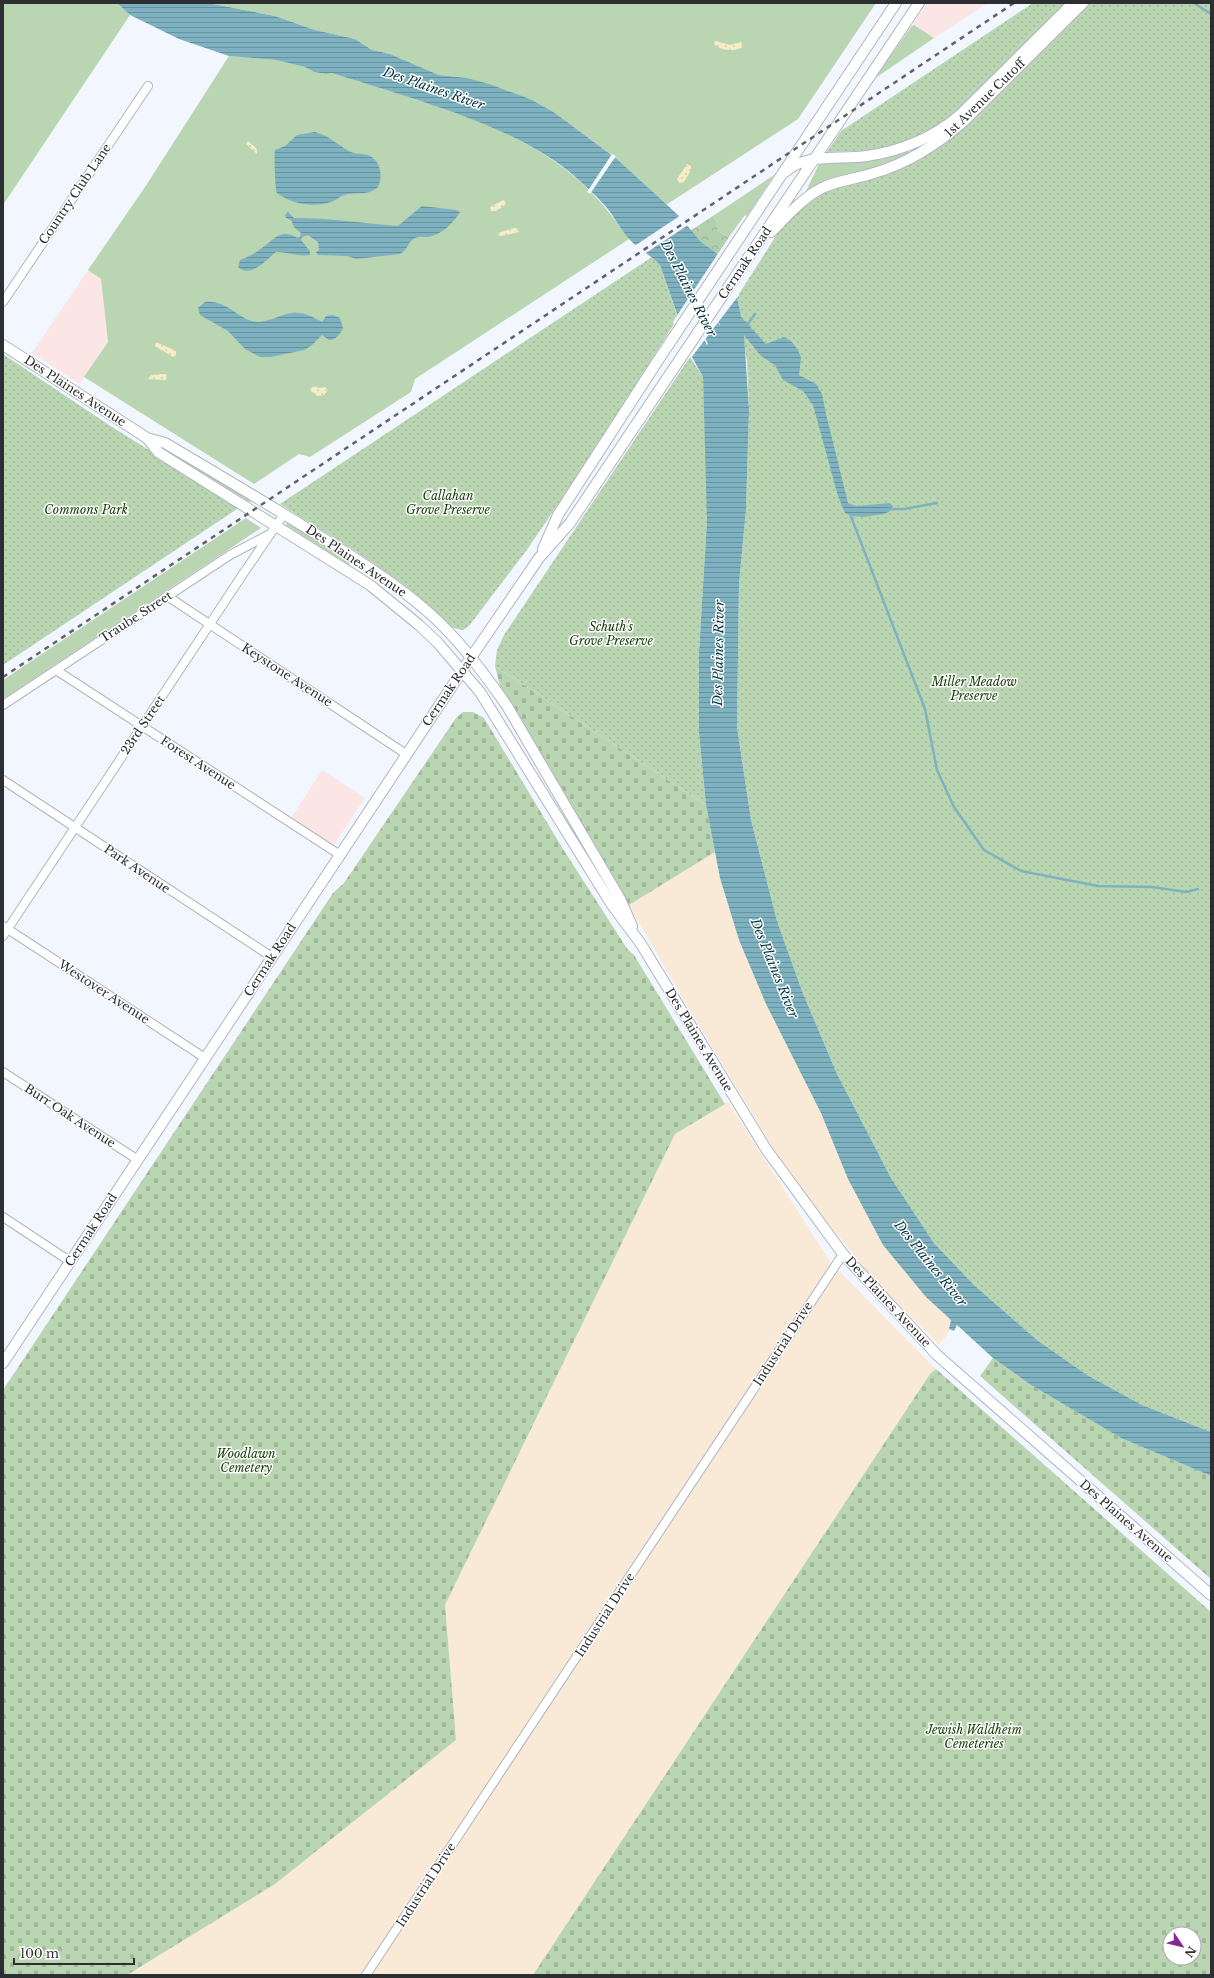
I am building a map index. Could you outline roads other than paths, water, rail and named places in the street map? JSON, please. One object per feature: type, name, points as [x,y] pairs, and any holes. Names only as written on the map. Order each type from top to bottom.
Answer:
[{"type":"main road","name":"Cermak Road","points":[[539,558],[558,515],[677,331],[896,3]]},
{"type":"main road","name":"Cermak Road","points":[[3,1363],[470,658],[539,558],[570,523],[919,3]]},
{"type":"main road","name":"1st Avenue Cutoff","points":[[779,177],[801,161],[867,156],[886,152],[916,143],[940,130],[960,115],[1073,3]]},
{"type":"main road","name":"1st Avenue Cutoff","points":[[756,247],[799,203],[812,194],[836,182],[868,175],[897,165],[945,137],[965,120],[1083,3]]},
{"type":"main road","name":"Des Plaines Avenue","points":[[3,345],[147,438],[165,443],[284,514],[395,585],[428,612],[448,632],[470,658],[507,706],[620,899],[641,944]]},
{"type":"main road","name":"Des Plaines Avenue","points":[[147,438],[158,452],[274,529],[370,586],[402,610],[438,643],[489,705],[612,905],[641,944],[766,1148],[843,1254],[937,1355],[1211,1595]]},
{"type":"street","name":"Country Club Lane","points":[[3,302],[148,86]]},
{"type":"street","name":"23rd Street","points":[[5,930],[75,828],[284,514]]},
{"type":"street","name":"Traube Street","points":[[3,705],[230,555],[274,529]]},
{"type":"street","name":"Keystone Avenue","points":[[167,596],[406,754]]},
{"type":"street","name":"Forest Avenue","points":[[56,670],[340,855]]},
{"type":"street","name":"Park Avenue","points":[[3,780],[272,957]]},
{"type":"street","name":"Westover Avenue","points":[[5,930],[205,1058]]},
{"type":"street","name":"Burr Oak Avenue","points":[[3,1072],[138,1160]]},
{"type":"street","points":[[3,1217],[71,1262]]},
{"type":"street","name":"Industrial Drive","points":[[366,1975],[843,1254]]},
{"type":"water","name":"Des Plaines River","points":[[117,3],[208,3],[275,16],[315,30],[355,39],[372,50],[390,54],[439,75],[467,78],[489,84],[530,99],[555,113],[618,160],[679,216],[701,242],[718,254],[737,297],[741,317],[766,344],[784,337],[791,341],[798,350],[801,358],[799,375],[816,384],[822,394],[848,503],[856,506],[890,503],[893,506],[890,511],[884,514],[863,517],[851,516],[845,513],[838,496],[813,405],[803,391],[783,380],[775,365],[761,356],[744,335],[749,410],[746,509],[739,584],[737,727],[751,820],[777,921],[802,991],[837,1074],[891,1178],[934,1243],[974,1285],[1037,1340],[1087,1375],[1142,1405],[1211,1432],[1211,1476],[1121,1438],[1031,1385],[993,1358],[957,1325],[954,1331],[949,1329],[951,1320],[926,1297],[883,1245],[848,1179],[821,1113],[766,1004],[739,940],[720,878],[706,805],[699,733],[699,652],[707,520],[703,377],[692,357],[660,265],[630,240],[610,212],[590,190],[572,174],[547,156],[520,140],[489,126],[425,102],[332,73],[326,74],[314,72],[305,67],[276,60],[229,56],[179,39],[130,15]],"holes":[[[699,283],[720,325],[720,326],[698,285]],[[687,302],[708,344],[707,345],[685,304]]]},
{"type":"water","points":[[315,132],[328,137],[350,152],[372,157],[380,169],[380,183],[378,187],[370,192],[349,194],[341,196],[331,202],[317,205],[303,204],[289,200],[277,193],[275,150],[285,146],[297,135]]},
{"type":"water","points":[[422,206],[456,210],[460,212],[450,224],[438,234],[413,239],[400,254],[356,259],[347,256],[318,255],[316,252],[319,250],[318,242],[308,235],[302,237],[301,240],[310,251],[310,255],[276,252],[258,267],[248,271],[238,267],[240,260],[257,252],[274,238],[282,234],[292,235],[298,238],[300,237],[301,233],[294,227],[291,220],[286,218],[285,215],[288,212],[294,218],[398,226]]},
{"type":"water","points":[[205,302],[220,304],[244,318],[257,322],[266,321],[282,315],[299,313],[322,322],[326,316],[333,315],[340,318],[343,328],[336,338],[329,340],[322,335],[311,346],[304,350],[271,357],[260,357],[245,349],[228,331],[200,315],[198,308]]},
{"type":"waterway","points":[[1194,3],[1211,14]]},
{"type":"waterway","points":[[747,325],[755,314]]},
{"type":"waterway","points":[[888,509],[904,509],[937,503]]},
{"type":"waterway","points":[[850,514],[925,709],[937,770],[954,807],[984,850],[1021,871],[1098,886],[1152,887],[1186,892],[1198,889]]},
{"type":"railway","points":[[3,677],[1014,3]]},
{"type":"park label","name":"Callahan Grove Preserve","points":[[448,503]]},
{"type":"park label","name":"Commons Park","points":[[86,510]]},
{"type":"park label","name":"Schuth's Grove Preserve","points":[[611,634]]},
{"type":"park label","name":"Miller Meadow Preserve","points":[[974,689]]},
{"type":"park label","name":"Woodlawn Cemetery","points":[[246,1461]]},
{"type":"park label","name":"Jewish Waldheim Cemeteries","points":[[974,1737]]}]
